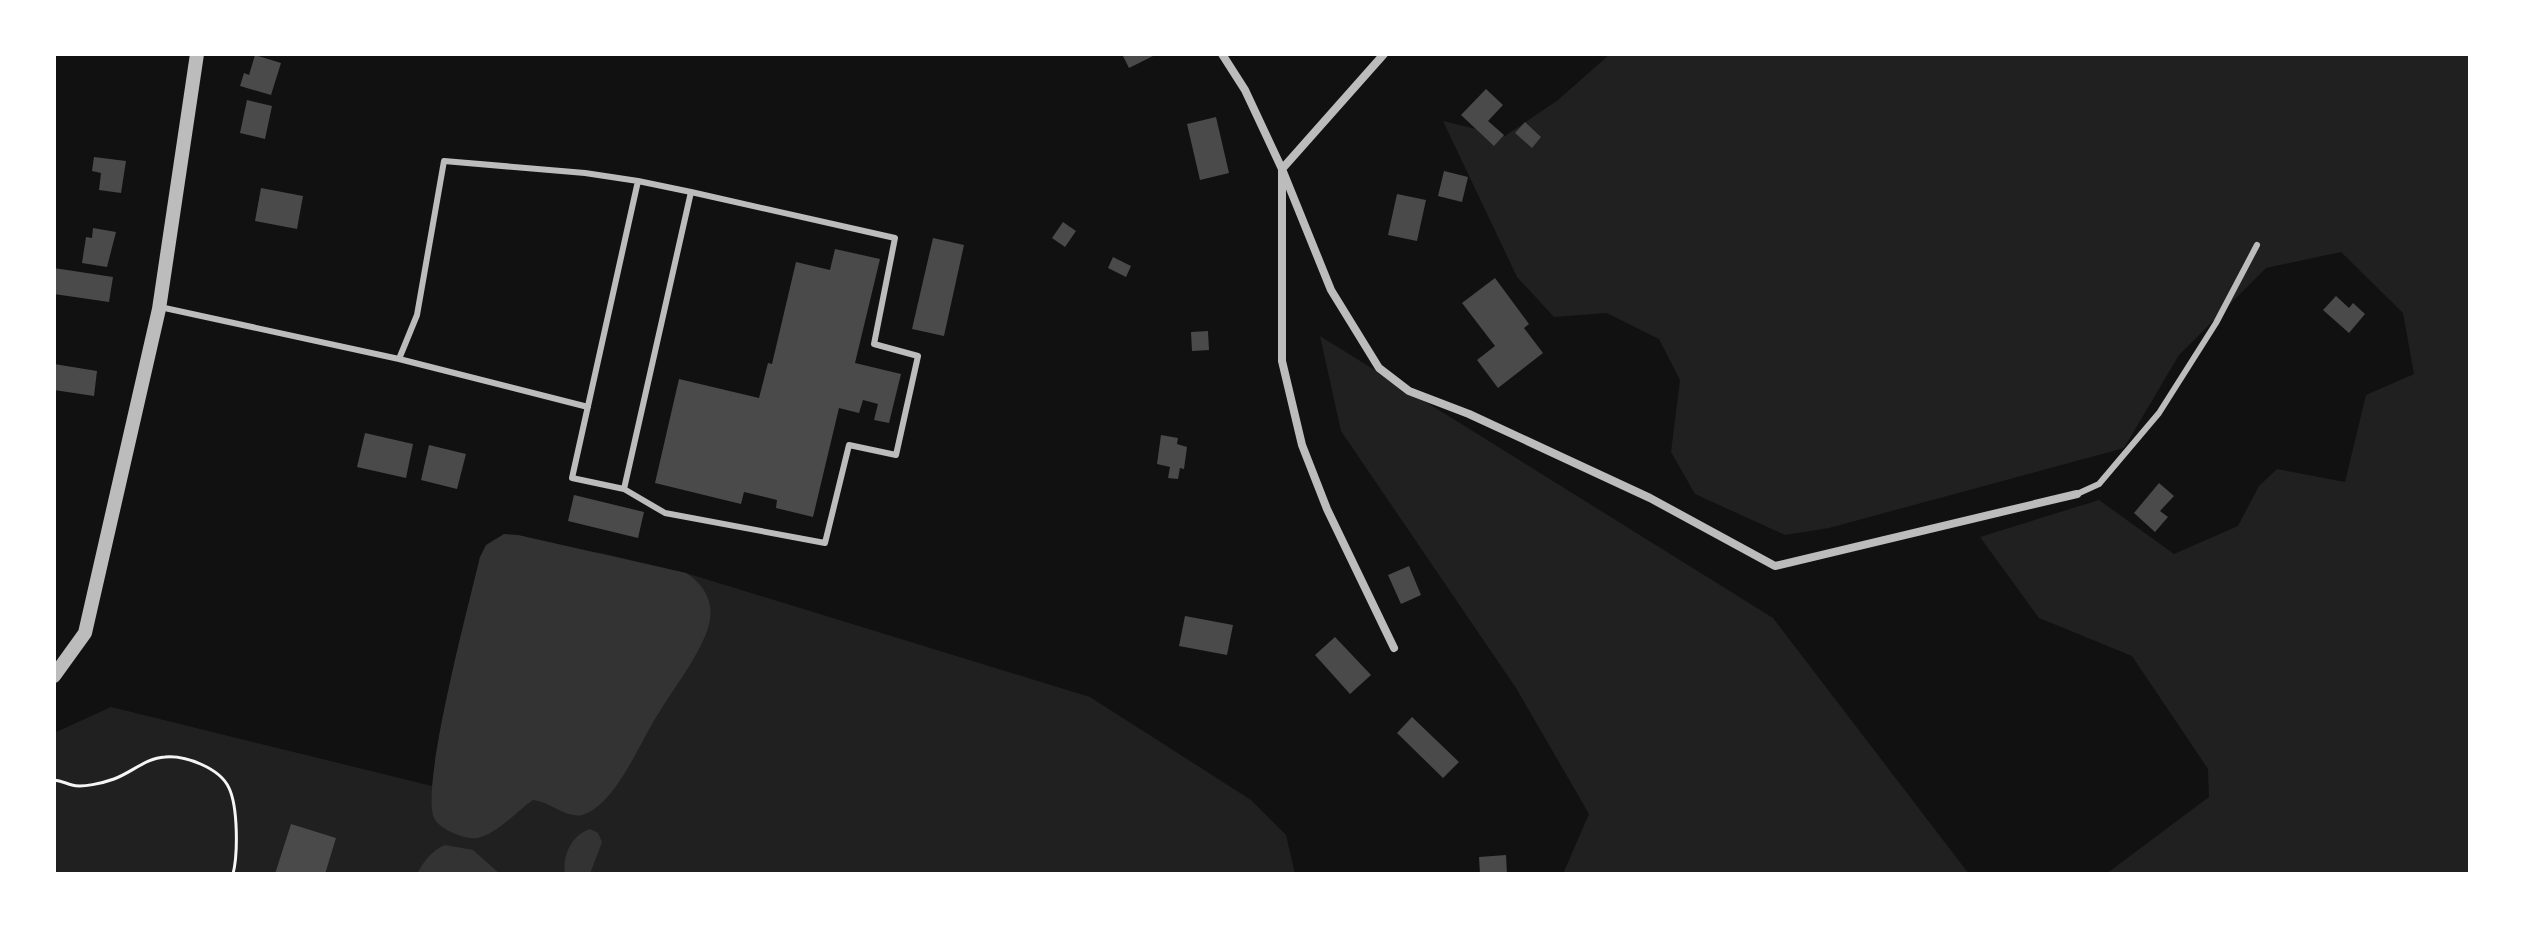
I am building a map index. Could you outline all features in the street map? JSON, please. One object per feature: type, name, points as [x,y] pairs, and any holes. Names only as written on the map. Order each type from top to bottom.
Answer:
[{"type":"street","points":[[54,676],[85,633],[160,307],[197,54]]},
{"type":"street","points":[[1222,54],[1245,90],[1282,169],[1331,290],[1379,368],[1409,391],[1469,414],[1650,498],[1775,566],[2077,494]]},
{"type":"street","points":[[1384,54],[1282,169],[1282,361],[1302,445],[1322,496],[1394,648]]},
{"type":"lane","points":[[399,359],[417,315],[444,161],[585,173],[638,181],[895,238],[874,344],[918,356],[896,455],[849,445],[825,543],[665,513],[624,489],[572,478],[638,181]]},
{"type":"lane","points":[[624,489],[691,192]]},
{"type":"lane","points":[[2077,494],[2099,484],[2159,413],[2216,323],[2257,245]]},
{"type":"lane","points":[[160,307],[399,359],[588,407]]},
{"type":"path","points":[[54,780],[74,786],[98,783],[163,757],[177,757],[203,767],[222,779],[229,788],[237,859],[233,874]]},
{"type":"shaded area","points":[[1610,54],[2470,54],[2470,874],[2106,874],[2209,797],[2208,769],[2132,656],[2039,618],[1980,537],[2099,500],[2174,554],[2238,526],[2259,486],[2277,469],[2345,482],[2366,395],[2414,374],[2403,313],[2341,252],[2266,268],[2179,355],[2124,448],[1829,528],[1785,535],[1695,494],[1671,452],[1680,380],[1659,339],[1607,313],[1554,317],[1517,277],[1443,121],[1505,136],[1558,100]]},
{"type":"shaded area","points":[[1320,336],[1773,618],[1969,874],[1563,874],[1589,814],[1516,688],[1341,431]]},
{"type":"shaded area","points":[[504,534],[686,573],[705,592],[710,605],[710,619],[703,641],[628,768],[597,807],[585,814],[572,815],[533,800],[492,832],[472,838],[447,830],[434,818],[434,770],[448,692],[480,557],[486,545]]},
{"type":"shaded area","points":[[493,540],[601,553],[686,573],[1090,697],[1251,800],[1286,835],[1295,874],[54,874],[54,733],[111,707],[432,786],[439,738],[480,557]]},
{"type":"shaded area","points":[[590,829],[598,833],[602,842],[590,874],[565,874],[565,860],[573,841]]},
{"type":"shaded area","points":[[445,845],[473,850],[500,874],[417,874],[428,857]]},
{"type":"building","points":[[1122,54],[1157,54],[1129,68]]},
{"type":"building","points":[[255,55],[281,63],[271,95],[240,86],[244,73],[249,75]]},
{"type":"building","points":[[1486,89],[1503,105],[1488,121],[1504,135],[1494,146],[1461,115]]},
{"type":"building","points":[[247,100],[272,106],[265,139],[240,133]]},
{"type":"building","points":[[1216,117],[1229,173],[1200,180],[1187,124]]},
{"type":"building","points":[[1525,122],[1541,137],[1532,148],[1515,133]]},
{"type":"building","points":[[94,157],[126,161],[121,193],[99,190],[101,173],[92,171]]},
{"type":"building","points":[[1444,171],[1468,177],[1462,202],[1438,196]]},
{"type":"building","points":[[261,188],[303,196],[297,229],[255,221]]},
{"type":"building","points":[[1397,194],[1426,200],[1417,241],[1388,235]]},
{"type":"building","points":[[1063,222],[1076,231],[1065,247],[1052,238]]},
{"type":"building","points":[[93,228],[116,232],[107,267],[82,263],[86,237],[92,238]]},
{"type":"building","points":[[933,238],[964,245],[944,336],[912,329]]},
{"type":"building","points":[[835,249],[880,259],[855,363],[901,374],[889,423],[874,420],[878,404],[863,400],[859,413],[839,408],[813,517],[776,508],[777,500],[744,492],[741,504],[655,483],[679,379],[759,398],[768,363],[772,364],[796,262],[830,270]]},
{"type":"building","points":[[1113,257],[1131,266],[1126,277],[1108,268]]},
{"type":"building","points":[[54,268],[113,277],[109,302],[54,294]]},
{"type":"building","points":[[1495,278],[1529,324],[1524,328],[1543,353],[1498,388],[1477,360],[1495,346],[1462,303]]},
{"type":"building","points":[[2336,296],[2349,308],[2353,303],[2365,314],[2349,333],[2323,310]]},
{"type":"building","points":[[1208,331],[1209,350],[1192,351],[1191,332]]},
{"type":"building","points":[[54,364],[97,371],[94,396],[54,390]]},
{"type":"building","points":[[365,433],[413,444],[406,478],[357,467]]},
{"type":"building","points":[[1161,435],[1178,438],[1177,444],[1187,447],[1184,469],[1180,468],[1178,479],[1168,478],[1170,467],[1157,464]]},
{"type":"building","points":[[429,445],[466,454],[457,489],[421,480]]},
{"type":"building","points":[[2159,483],[2174,496],[2160,511],[2168,517],[2155,532],[2134,513]]},
{"type":"building","points":[[574,495],[644,512],[638,538],[568,521]]},
{"type":"building","points":[[1409,566],[1421,595],[1401,604],[1388,575]]},
{"type":"building","points":[[1185,616],[1233,625],[1227,655],[1179,646]]},
{"type":"building","points":[[1335,637],[1371,675],[1350,694],[1315,655]]},
{"type":"building","points":[[1412,717],[1459,762],[1443,778],[1397,733]]},
{"type":"building","points":[[291,824],[336,838],[325,874],[275,874]]},
{"type":"building","points":[[1506,855],[1507,874],[1480,874],[1479,857]]}]
